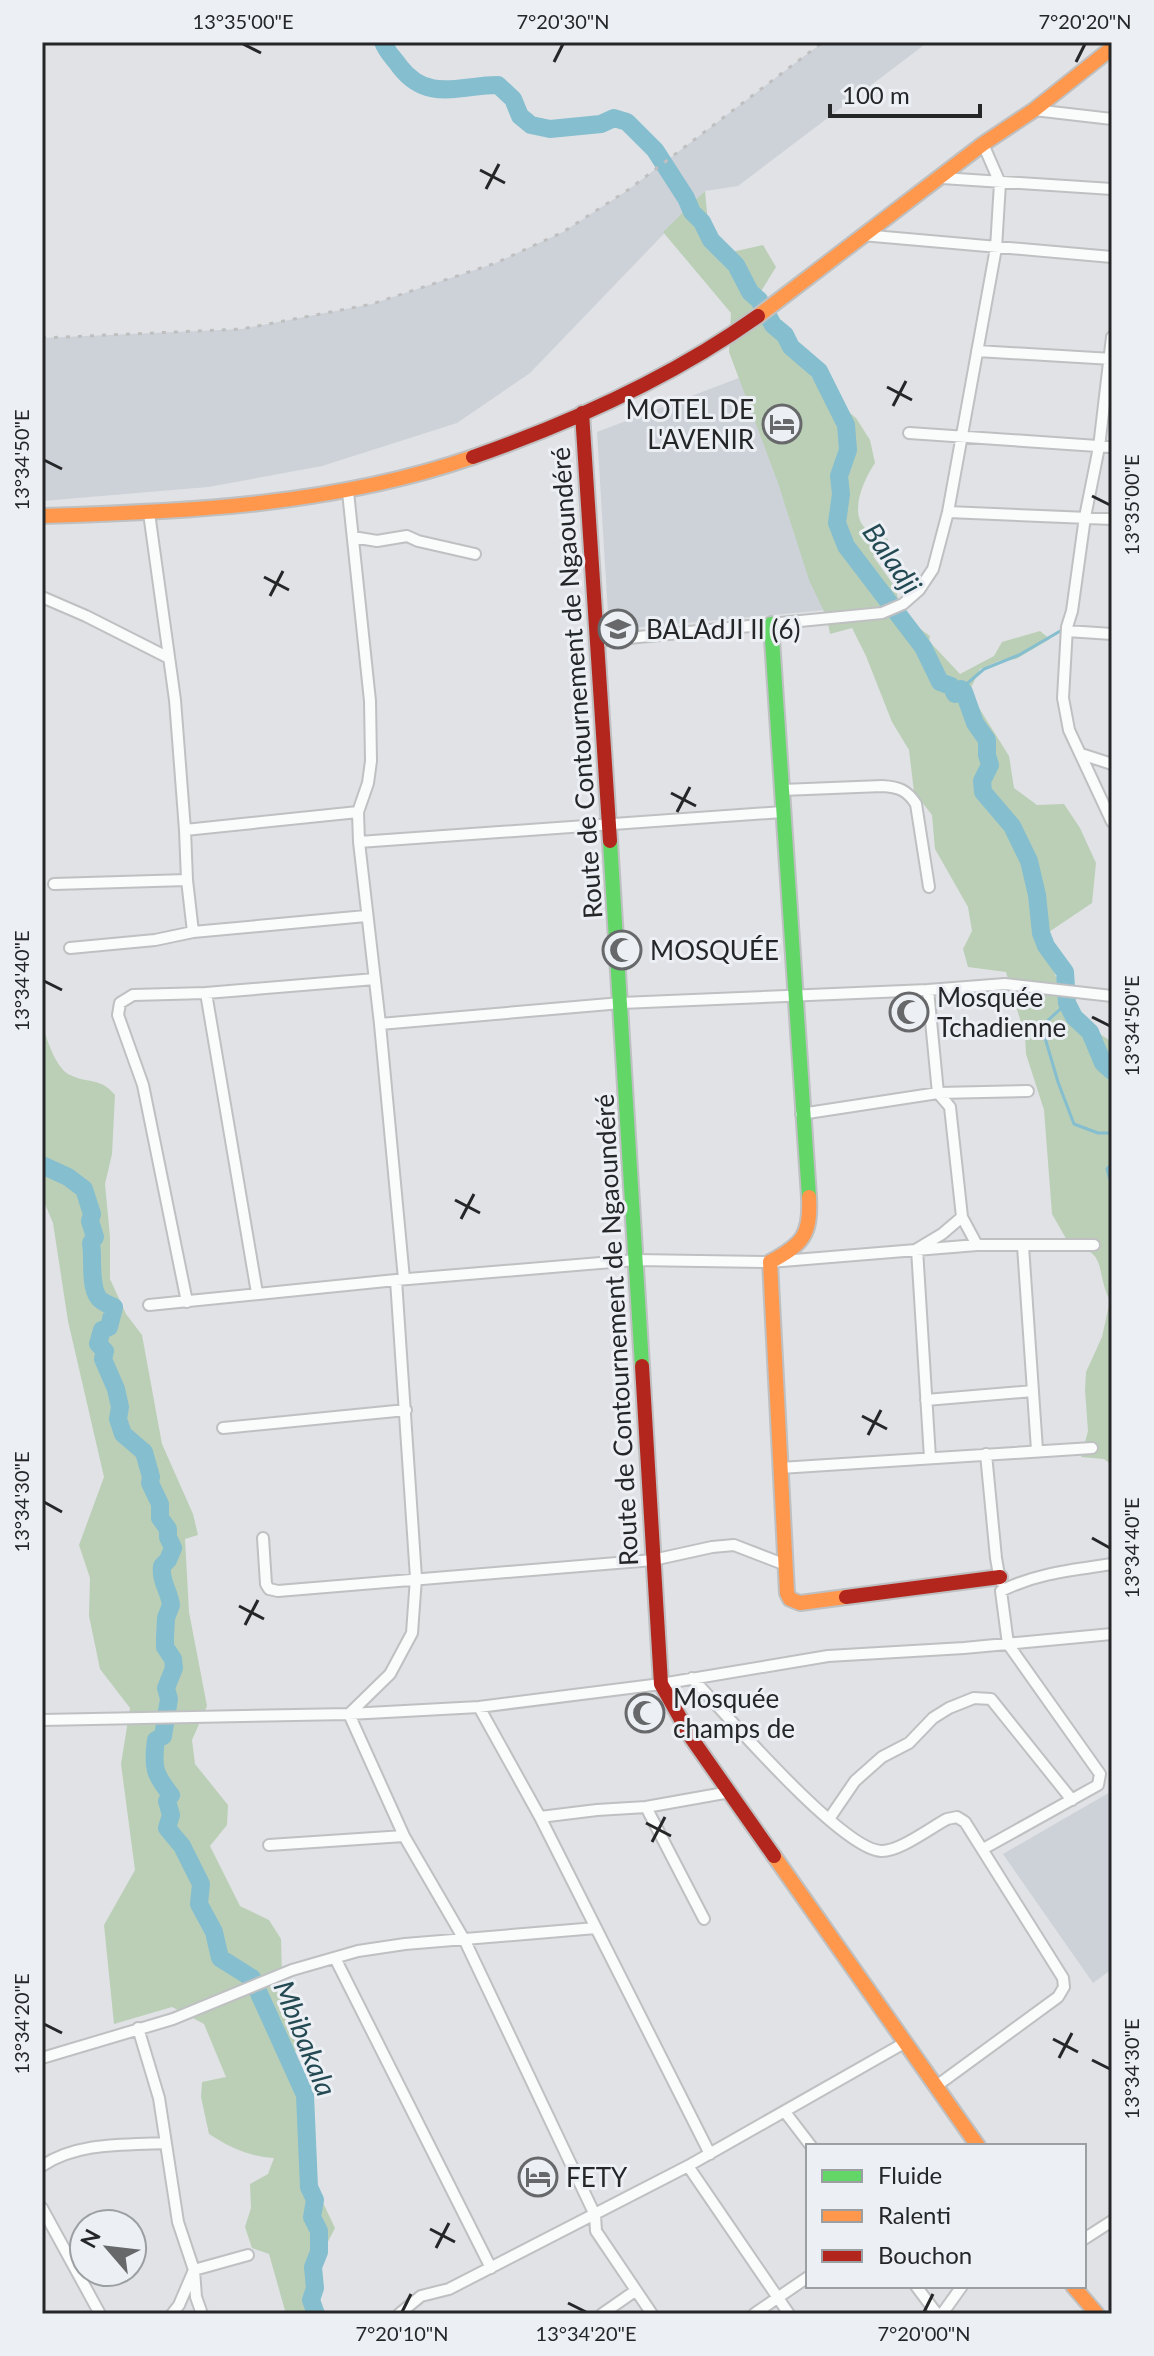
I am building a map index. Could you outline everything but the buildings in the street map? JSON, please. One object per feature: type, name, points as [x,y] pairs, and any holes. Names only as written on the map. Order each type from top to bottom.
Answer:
[{"type":"street","points":[[42,516],[149,513],[348,492],[436,470],[519,441],[644,386],[736,331],[983,144],[1034,110],[1112,48]]},
{"type":"street","points":[[1034,110],[1112,119]]},
{"type":"street","points":[[598,641],[771,624],[892,608],[919,590],[933,569],[948,512],[996,248],[1000,183],[983,144]]},
{"type":"street","points":[[942,178],[1112,189]]},
{"type":"street","points":[[862,235],[1112,257]]},
{"type":"street","points":[[1112,337],[1099,447],[1067,629],[1063,698],[1069,730],[1112,822]]},
{"type":"street","points":[[977,351],[1110,359]]},
{"type":"street","name":"Route de Contournement de Ngaoundéré","points":[[582,413],[610,824],[661,1684],[692,1739],[977,2144]]},
{"type":"street","points":[[909,433],[1112,447]]},
{"type":"street","points":[[348,492],[370,701],[371,761],[368,783],[358,812],[359,842],[380,1024],[400,1279],[416,1578],[412,1633],[404,1651],[390,1674],[349,1714]]},
{"type":"street","points":[[948,512],[1112,519]]},
{"type":"street","points":[[149,513],[175,700],[193,932]]},
{"type":"street","points":[[353,537],[377,541],[407,536],[475,554]]},
{"type":"street","points":[[42,597],[169,658]]},
{"type":"street","points":[[770,1262],[797,1247],[807,1235],[810,1214],[793,995],[771,624]]},
{"type":"street","points":[[1067,629],[1112,634]]},
{"type":"street","points":[[1081,754],[1112,764]]},
{"type":"street","points":[[782,790],[882,786],[898,787],[910,793],[916,804],[929,887]]},
{"type":"street","points":[[185,830],[358,812]]},
{"type":"street","points":[[359,842],[783,812]]},
{"type":"street","points":[[54,884],[187,880]]},
{"type":"street","points":[[70,948],[155,940],[193,932],[366,916]]},
{"type":"street","points":[[187,1302],[143,1085],[118,1015],[120,1003],[133,995],[206,993],[375,979]]},
{"type":"street","points":[[380,1024],[621,1003],[1021,984],[1112,995]]},
{"type":"street","points":[[928,990],[938,1093],[950,1107],[962,1217],[977,1245]]},
{"type":"street","points":[[206,993],[257,1293]]},
{"type":"street","points":[[801,1114],[938,1093],[1028,1091]]},
{"type":"street","points":[[917,1249],[962,1217]]},
{"type":"street","points":[[149,1305],[400,1279],[636,1260],[770,1262],[977,1245],[1094,1245]]},
{"type":"street","points":[[1023,1246],[1037,1450]]},
{"type":"street","points":[[917,1249],[930,1458]]},
{"type":"street","points":[[770,1262],[787,1593],[790,1599],[800,1603],[1001,1584],[1112,1564]]},
{"type":"street","points":[[926,1400],[1033,1391]]},
{"type":"street","points":[[223,1428],[406,1410]]},
{"type":"street","points":[[780,1468],[1092,1448]]},
{"type":"street","points":[[983,1849],[1098,1785],[1101,1780],[1100,1774],[1008,1644],[986,1454]]},
{"type":"street","points":[[263,1538],[269,1589],[278,1591],[653,1560],[734,1545],[786,1565]]},
{"type":"street","points":[[42,1720],[349,1714],[479,1707],[661,1684],[828,1656],[1112,1634]]},
{"type":"street","points":[[692,1678],[808,1802],[866,1848],[893,1850],[947,1819],[957,1817],[965,1822],[1063,1978],[1064,1987],[1058,1997],[935,2087]]},
{"type":"street","points":[[829,1819],[855,1781],[882,1757],[909,1743],[933,1718],[949,1708],[974,1698],[986,1697],[991,1699],[1072,1800]]},
{"type":"street","points":[[479,1707],[540,1817],[710,2154]]},
{"type":"street","points":[[349,1714],[404,1836],[465,1941],[595,2215],[596,2231],[652,2314]]},
{"type":"street","points":[[540,1817],[646,1807],[730,1792]]},
{"type":"street","points":[[646,1807],[704,1919]]},
{"type":"street","points":[[269,1845],[404,1836]]},
{"type":"street","points":[[42,2058],[173,2019],[292,1970],[358,1951],[405,1944],[596,1928]]},
{"type":"street","points":[[335,1958],[491,2268]]},
{"type":"street","points":[[138,2028],[159,2098],[178,2222],[194,2270],[196,2297],[202,2314]]},
{"type":"street","points":[[399,2314],[421,2296],[449,2289],[688,2166],[906,2042]]},
{"type":"street","points":[[785,2112],[809,2144]]},
{"type":"street","points":[[42,2166],[54,2158],[94,2147],[165,2143]]},
{"type":"street","points":[[688,2166],[789,2314]]},
{"type":"street","points":[[42,2208],[100,2314]]},
{"type":"street","points":[[1086,2238],[1112,2221]]},
{"type":"street","points":[[194,2270],[248,2255]]},
{"type":"street","points":[[172,2314],[194,2270]]},
{"type":"street","points":[[754,2314],[806,2278]]},
{"type":"street","points":[[918,2288],[939,2314],[960,2288]]},
{"type":"street","points":[[1075,2288],[1097,2314]]},
{"type":"street","points":[[602,2314],[635,2291]]},
{"type":"shaded area","points":[[823,42],[928,42],[738,186],[705,191],[530,373],[457,423],[322,466],[208,487],[42,501],[42,338],[242,329],[372,304],[496,263],[563,232],[628,190]]},
{"type":"shaded area","points":[[744,376],[827,610],[609,630],[597,432]]},
{"type":"shaded area","points":[[1112,1791],[1112,1969],[1093,1983],[1003,1854]]},
{"type":"green space","name":"Baladji","points":[[705,191],[709,234],[732,252],[763,245],[776,267],[757,298],[772,325],[821,389],[856,418],[870,440],[875,463],[863,486],[858,513],[867,530],[888,539],[887,546],[873,556],[895,587],[901,610],[930,636],[929,641],[960,674],[994,656],[1002,642],[1040,631],[1050,639],[1016,659],[999,661],[980,669],[969,692],[1009,756],[1014,788],[1037,805],[1064,804],[1080,828],[1096,863],[1092,903],[1043,936],[1065,1005],[1112,1042],[1112,1465],[1104,1459],[1081,1457],[1088,1431],[1086,1372],[1102,1337],[1110,1301],[1096,1257],[1068,1242],[1052,1214],[1044,1110],[1026,1054],[1025,1036],[1006,972],[968,967],[963,949],[972,931],[968,907],[935,849],[932,815],[914,792],[909,750],[892,722],[852,628],[830,634],[827,618],[809,580],[778,483],[729,352],[731,313],[663,232]]},
{"type":"green space","name":"Mbibakala","points":[[42,1026],[53,1053],[65,1071],[77,1078],[99,1083],[115,1095],[112,1154],[105,1184],[110,1279],[126,1314],[142,1335],[162,1444],[193,1514],[198,1535],[185,1539],[189,1612],[207,1706],[192,1740],[195,1764],[228,1805],[227,1825],[210,1846],[240,1906],[269,1920],[281,1939],[282,1978],[290,2017],[299,2035],[292,2065],[311,2095],[314,2184],[335,2228],[316,2265],[307,2314],[286,2314],[269,2254],[252,2248],[245,2227],[251,2208],[250,2184],[268,2174],[274,2158],[240,2150],[209,2134],[201,2097],[202,2082],[226,2077],[204,2024],[172,2007],[114,2024],[104,1925],[135,1870],[121,1764],[130,1708],[100,1669],[89,1616],[90,1578],[79,1545],[104,1477],[68,1321],[53,1223],[42,1197]]},
{"type":"waterway","name":"Baladji","points":[[383,42],[400,67],[422,85],[445,90],[498,85],[513,99],[520,116],[531,125],[550,129],[601,124],[614,118],[627,122],[655,150],[692,212],[702,222],[711,240],[736,265],[773,325],[785,335],[791,347],[819,371],[846,425],[848,450],[839,476],[841,494],[837,523],[846,546],[923,647],[940,682],[951,686],[955,694],[961,689],[964,692],[975,723],[987,740],[990,765],[982,781],[983,792],[1012,826],[1029,861],[1041,933],[1046,946],[1065,972],[1067,1003],[1074,1017],[1090,1032],[1103,1063],[1112,1071]]},
{"type":"waterway","points":[[955,694],[984,669],[1019,655],[1062,630]]},
{"type":"waterway","points":[[1067,1003],[1045,1023],[1043,1031],[1058,1082],[1074,1124],[1098,1133],[1112,1133]]},
{"type":"waterway","points":[[1112,1163],[1107,1169],[1112,1187]]},
{"type":"waterway","name":"Mbibakala","points":[[42,1165],[68,1177],[84,1189],[95,1237],[91,1243],[95,1290],[102,1301],[114,1307],[109,1327],[102,1330],[98,1344],[105,1351],[103,1359],[116,1389],[120,1407],[118,1419],[123,1434],[144,1452],[150,1483],[160,1504],[160,1518],[168,1529],[173,1548],[162,1571],[171,1605],[166,1618],[165,1647],[173,1659],[174,1668],[166,1688],[169,1699],[163,1736],[156,1740],[154,1758],[158,1776],[171,1795],[167,1801],[171,1815],[167,1828],[182,1846],[201,1884],[199,1904],[214,1932],[220,1958],[252,1978],[305,2095],[309,2187],[315,2200],[312,2217],[319,2231],[319,2252],[313,2267],[315,2288],[311,2300],[316,2314]]},
{"type":"railway","points":[[42,338],[242,329],[372,304],[496,263],[563,232],[628,190],[823,42]]},
{"type":"traffic: fast","points":[[771,624],[809,1197]]},
{"type":"traffic: fast","points":[[610,841],[642,1366]]},
{"type":"traffic: slow","points":[[758,316],[1112,48]]},
{"type":"traffic: slow","points":[[42,516],[151,512],[314,496],[421,473],[473,457]]},
{"type":"traffic: slow","points":[[809,1197],[808,1221],[803,1237],[790,1250],[770,1262],[787,1593],[790,1599],[800,1603],[846,1597]]},
{"type":"traffic: slow","points":[[774,1856],[977,2144]]},
{"type":"traffic: slow","points":[[1075,2288],[1097,2314]]},
{"type":"traffic: jam","points":[[473,457],[620,397],[691,359],[758,316]]},
{"type":"traffic: jam","points":[[582,413],[610,841]]},
{"type":"traffic: jam","points":[[642,1366],[661,1684],[692,1739],[774,1856]]},
{"type":"traffic: jam","points":[[846,1597],[1000,1577]]},
{"type":"place","name":"MOTEL DE L'AVENIR","points":[[782,424]]},
{"type":"place","name":"BALAdJI II (6)","points":[[618,629]]},
{"type":"place","name":"MOSQUÉE","points":[[622,950]]},
{"type":"place","name":"Mosquée Tchadienne","points":[[909,1012]]},
{"type":"place","name":"Mosquée champs de","points":[[645,1713]]},
{"type":"place","name":"FETY","points":[[538,2177]]}]
